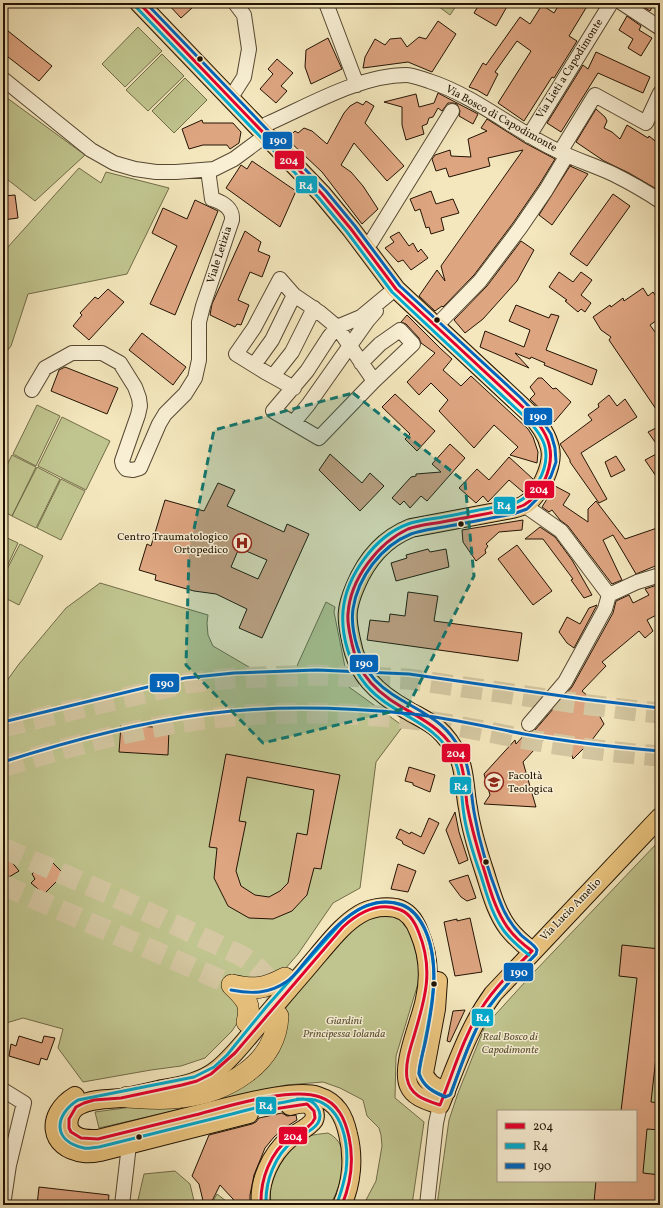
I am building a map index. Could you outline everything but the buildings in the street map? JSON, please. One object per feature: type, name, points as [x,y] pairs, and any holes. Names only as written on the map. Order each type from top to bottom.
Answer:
[{"type":"highway","points":[[247,1022],[249,1009],[246,1001],[232,985],[257,988],[271,985],[284,978]]},
{"type":"highway","points":[[127,1097],[162,1099],[182,1097],[203,1093],[227,1084],[248,1071],[262,1058],[273,1039],[278,1023],[278,1016]]},
{"type":"main road","points":[[139,3],[322,194],[396,289],[528,412],[546,435],[551,460],[541,485],[535,494],[524,505],[512,509],[411,528],[400,532],[378,549],[368,561],[360,574],[351,597],[347,618],[356,660],[372,685],[382,694],[438,729],[450,743],[460,759],[475,842],[494,900],[509,929],[519,941],[532,951]]},
{"type":"main road","name":"Via Lucio Amelio","points":[[443,1099],[470,1030],[481,1010],[493,994],[660,817]]},
{"type":"main road","points":[[306,1099],[302,1104],[266,1110],[100,1152],[84,1153],[69,1148],[58,1139],[54,1128],[56,1115],[65,1102],[76,1095],[193,1072],[208,1066],[221,1054],[284,978],[346,911],[371,899],[389,897],[398,898],[414,905],[426,920],[432,934],[437,954],[438,975],[436,1009],[424,1073],[426,1080],[433,1086],[443,1099]]},
{"type":"main road","points":[[342,1205],[349,1185],[352,1154],[350,1141],[343,1116],[332,1104],[317,1096],[306,1099],[253,1101],[98,1139],[78,1137],[72,1134],[69,1128],[70,1114],[81,1104],[87,1102],[127,1097],[189,1084],[214,1072],[234,1054],[289,988],[349,922],[367,910],[388,907],[402,910],[413,919],[422,939],[427,962],[428,982],[426,999],[410,1050],[407,1080],[412,1091],[417,1096],[443,1099]]},
{"type":"main road","points":[[262,1205],[261,1199],[263,1184],[266,1173],[275,1155],[290,1138],[308,1126],[314,1119],[315,1115],[312,1107],[306,1099]]},
{"type":"street","points":[[230,99],[244,76],[250,49],[244,15],[235,3]]},
{"type":"street","points":[[326,3],[357,85]]},
{"type":"street","name":"Via Lieti a Capodimonte","points":[[529,136],[611,3]]},
{"type":"street","points":[[622,3],[660,28]]},
{"type":"street","name":"Via Bosco di Capodimonte","points":[[3,79],[92,150],[114,163],[135,169],[156,172],[208,170],[220,167],[234,159],[262,133],[267,124],[357,85],[380,78],[407,75],[443,85],[469,98],[529,136],[563,153],[613,174],[660,201]]},
{"type":"street","points":[[440,322],[480,281],[546,190],[563,153],[595,95],[646,123],[660,93]]},
{"type":"street","points":[[370,242],[452,111]]},
{"type":"street","name":"Viale Letizia","points":[[32,390],[45,368],[72,353],[102,353],[120,363],[135,387],[140,406],[122,461],[123,466],[126,469],[133,470],[140,468],[159,424],[165,414],[185,394],[195,378],[199,360],[199,322],[232,215],[231,211],[224,204],[212,199],[208,170]]},
{"type":"street","points":[[294,388],[236,354],[254,328],[280,279],[294,295],[314,308],[337,327],[374,381]]},
{"type":"street","points":[[361,363],[380,344],[400,330],[413,344],[374,381],[319,438],[273,411],[307,371],[337,327],[361,317],[396,289]]},
{"type":"street","points":[[294,422],[308,405],[368,320],[392,296],[396,289]]},
{"type":"street","points":[[254,365],[272,340],[294,295]]},
{"type":"street","points":[[273,376],[292,352],[314,308]]},
{"type":"street","points":[[524,505],[562,531],[608,595],[605,609],[565,682],[529,724]]},
{"type":"street","points":[[608,595],[637,582],[660,575]]},
{"type":"street","points":[[3,1090],[24,1103],[9,1165],[3,1205]]},
{"type":"street","points":[[427,1205],[436,1123],[443,1099]]},
{"type":"street","points":[[122,1205],[129,1145]]},
{"type":"highlighted area","points":[[353,393],[465,482],[474,576],[407,708],[263,743],[186,665],[189,554],[214,430]]},
{"type":"green space","points":[[434,3],[458,3],[450,15]]},
{"type":"green space","points":[[138,27],[162,51],[125,87],[102,64]]},
{"type":"green space","points":[[162,54],[184,76],[148,111],[126,90]]},
{"type":"green space","points":[[185,78],[207,100],[174,133],[152,111]]},
{"type":"green space","points":[[3,95],[85,155],[35,201],[3,176]]},
{"type":"green space","points":[[79,168],[101,183],[106,172],[169,188],[127,274],[28,294],[11,346],[3,356],[3,248],[7,248]]},
{"type":"green space","points":[[37,405],[60,416],[36,466],[13,454]]},
{"type":"green space","points":[[62,417],[110,441],[86,490],[38,466]]},
{"type":"green space","points":[[12,455],[36,467],[12,516],[3,511],[3,473]]},
{"type":"green space","points":[[37,467],[60,479],[36,528],[12,516]]},
{"type":"green space","points":[[61,479],[85,491],[61,540],[37,528]]},
{"type":"green space","points":[[3,536],[18,543],[3,575]]},
{"type":"green space","points":[[20,544],[43,556],[19,605],[3,597],[3,577]]},
{"type":"green space","points":[[100,583],[208,615],[208,635],[213,646],[254,670],[265,669],[289,674],[296,668],[326,602],[335,607],[334,612],[349,687],[403,726],[376,762],[360,888],[333,903],[298,954],[285,969],[265,980],[232,1031],[205,1058],[181,1066],[83,1082],[58,1048],[63,1029],[23,1018],[3,1024],[3,686],[19,664],[66,608]]},
{"type":"green space","name":"Real Bosco di Capodimonte","points":[[660,840],[660,1205],[437,1205],[449,1120],[458,1093],[485,1026],[535,971]]},
{"type":"green space","name":"Giardini Principessa Iolanda","points":[[390,914],[400,918],[407,925],[416,951],[420,977],[396,1056],[395,1098],[424,1122],[412,1205],[397,1205],[366,1200],[376,1181],[382,1146],[379,1128],[367,1116],[363,1100],[340,1088],[323,1082],[286,1085],[99,1128],[95,1112],[176,1101],[265,1066],[285,1009],[302,987],[355,927],[372,918]]},
{"type":"green space","points":[[328,1133],[336,1139],[341,1147],[343,1156],[341,1177],[338,1188],[330,1205],[271,1205],[270,1189],[272,1182],[275,1174],[289,1152],[307,1137]]},
{"type":"green space","points":[[175,1171],[190,1184],[195,1205],[137,1204],[144,1174]]},
{"type":"green space","points":[[217,1194],[226,1201],[224,1205],[211,1205]]},
{"type":"tunnel","points":[[3,727],[186,683],[234,678],[317,675],[408,679],[582,704],[660,713]]},
{"type":"tunnel","points":[[3,767],[78,745],[154,727],[231,716],[282,713],[361,715],[412,719],[568,746],[660,756]]},
{"type":"tunnel","points":[[3,848],[109,894],[242,956],[254,964],[269,981],[273,987],[277,1001]]},
{"type":"tunnel","points":[[3,885],[232,985]]},
{"type":"transit line","name":"204","points":[[139,3],[322,194],[351,229],[396,289],[528,412],[545,433],[550,449],[550,464],[548,472],[540,488],[530,501],[515,508],[416,526],[397,535],[376,553],[360,575],[350,601],[348,618],[353,650],[361,670],[367,679],[394,702],[430,724],[441,733],[451,744],[459,758],[464,775],[467,804],[473,830],[493,898],[504,922],[520,941],[532,951]]},
{"type":"transit line","name":"190","points":[[146,3],[326,191],[355,226],[400,286],[521,398],[541,419],[551,434],[555,448],[556,462],[551,476],[539,497],[527,509],[513,514],[411,534],[390,546],[373,564],[360,585],[352,618],[357,647],[365,665],[375,680],[399,699],[425,713],[441,725],[456,742],[460,749],[469,773],[473,808],[479,838],[495,889],[508,918],[517,931],[536,948],[536,954],[490,1004],[470,1042],[450,1095],[445,1097],[429,1088],[423,1082],[419,1074],[430,1019],[434,970],[430,945],[425,928],[415,914],[402,905],[387,902],[372,904],[359,909],[335,928],[294,975],[280,986],[260,992],[231,990]]},
{"type":"transit line","name":"R4","points":[[135,6],[318,197],[347,232],[392,292],[524,416],[542,438],[545,447],[545,464],[533,490],[519,501],[511,504],[408,524],[396,530],[384,538],[374,548],[356,571],[345,598],[343,611],[345,640],[351,660],[360,677],[377,696],[436,735],[446,746],[454,759],[459,772],[467,831],[490,905],[504,931],[529,955]]},
{"type":"transit line","name":"190","points":[[3,722],[185,678],[234,673],[317,670],[409,674],[583,699],[660,708]]},
{"type":"transit line","name":"190","points":[[3,762],[78,740],[154,722],[231,711],[282,708],[360,710],[412,714],[454,720],[524,734],[609,746],[660,751]]},
{"type":"transit line","name":"R4","points":[[266,1205],[269,1178],[281,1153],[294,1140],[316,1126],[320,1119],[319,1111],[315,1104],[307,1100],[298,1099],[265,1106],[99,1147],[89,1148],[74,1145],[66,1140],[60,1127],[64,1113],[78,1100],[194,1077],[214,1067],[227,1055],[267,1006],[341,923],[359,909],[381,902],[396,903],[404,905],[410,909],[420,921],[428,938],[433,956],[433,996],[419,1073],[428,1088],[444,1096]]},
{"type":"transit line","name":"204","points":[[342,1205],[348,1188],[351,1171],[351,1146],[340,1112],[332,1103],[320,1097],[308,1094],[293,1094],[258,1099],[98,1139],[81,1138],[71,1132],[69,1128],[69,1119],[76,1107],[84,1103],[94,1100],[121,1098],[182,1085],[197,1081],[211,1074],[235,1053],[343,927],[368,910],[383,907],[390,907],[405,912],[416,925],[424,947],[427,972],[426,984],[422,1010],[408,1057],[407,1078],[411,1089],[415,1093],[424,1099],[440,1105],[464,1044],[481,1009],[512,971],[532,951]]},
{"type":"transit line","name":"R4","points":[[451,1094],[462,1062],[486,1012],[503,989],[536,954]]},
{"type":"transit line","name":"R4","points":[[297,1099],[315,1100],[325,1104],[338,1119],[342,1129],[345,1140],[347,1161],[346,1171],[337,1203]]},
{"type":"transit line","name":"204","points":[[261,1205],[262,1186],[268,1167],[277,1150],[291,1137],[308,1127],[315,1118],[314,1111],[307,1104],[274,1109]]},
{"type":"place","name":"Centro Traumatologico Ortopedico","points":[[242,543]]},
{"type":"place","name":"Facoltà Teologica","points":[[494,782]]}]
